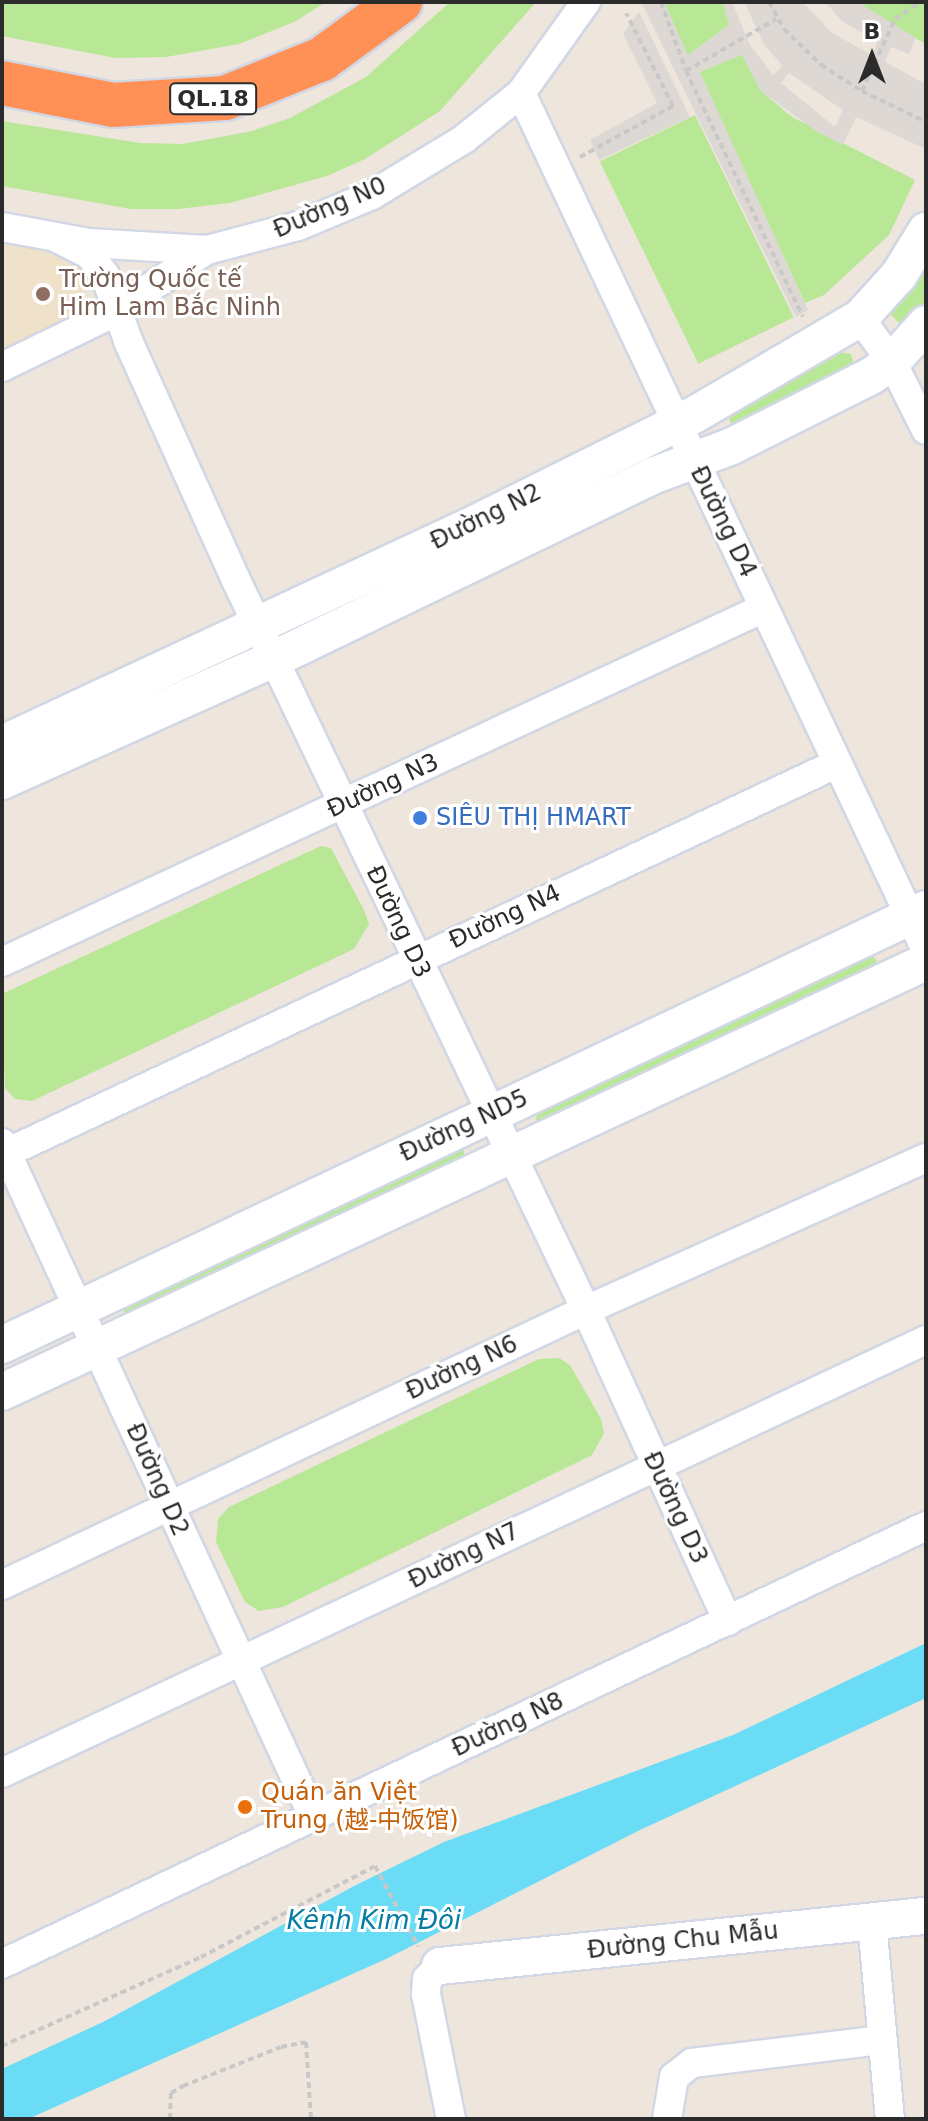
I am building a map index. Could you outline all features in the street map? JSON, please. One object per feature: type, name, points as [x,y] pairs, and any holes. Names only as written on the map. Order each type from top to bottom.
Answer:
[{"type":"highway","points":[[2,55],[78,73],[141,78],[202,75],[275,54],[362,2]]},
{"type":"highway","name":"QL.18","points":[[2,83],[113,105],[225,98],[322,59],[400,2]]},
{"type":"street","name":"Đường N0","points":[[2,227],[57,238],[207,250],[298,226],[372,195],[450,149],[521,93],[586,2]]},
{"type":"street","name":"Đường D4","points":[[521,93],[836,764],[918,913],[926,950]]},
{"type":"street","name":"Đường N2","points":[[2,744],[60,736],[274,659],[860,318],[899,275],[926,231]]},
{"type":"street","name":"Đường D3","points":[[57,238],[96,261],[274,659],[415,959],[586,1310],[654,1465],[728,1621]]},
{"type":"street","points":[[2,367],[117,310],[207,250]]},
{"type":"street","points":[[860,318],[892,362],[926,430]]},
{"type":"street","name":"Đường N2","points":[[2,781],[60,736],[258,624],[694,463],[892,362],[926,324]]},
{"type":"street","name":"Đường N3","points":[[2,962],[764,608]]},
{"type":"street","name":"Đường N4","points":[[4,1150],[836,764]]},
{"type":"street","name":"Đường ND5","points":[[2,1345],[918,913]]},
{"type":"street","name":"Đường ND5","points":[[2,1392],[926,962]]},
{"type":"street","name":"Đường D2","points":[[4,1150],[313,1816]]},
{"type":"street","name":"Đường N6","points":[[2,1585],[586,1310],[926,1158]]},
{"type":"street","name":"Đường N7","points":[[2,1773],[926,1340]]},
{"type":"street","name":"Đường N8","points":[[2,1964],[926,1526]]},
{"type":"street","name":"Đường Chu Mẫu","points":[[440,1966],[926,1916]]},
{"type":"street","points":[[872,1922],[890,2119]]},
{"type":"street","points":[[440,1966],[427,1979],[426,1994],[451,2119]]},
{"type":"street","points":[[667,2119],[674,2077],[692,2063],[883,2040]]},
{"type":"path","points":[[661,2],[686,71],[806,323]]},
{"type":"path","points":[[769,2],[777,18],[821,65],[862,91],[926,122]]},
{"type":"path","points":[[862,91],[895,19],[920,2]]},
{"type":"path","points":[[580,157],[673,106],[626,13]]},
{"type":"path","points":[[686,71],[777,18]]},
{"type":"path","points":[[2,2046],[201,1957],[375,1866],[407,1928]]},
{"type":"path","points":[[170,2119],[171,2093],[183,2086],[281,2047],[306,2042],[311,2119]]},
{"type":"shaded area","points":[[641,2],[664,2],[688,55],[729,25],[723,2],[732,2],[750,45],[773,75],[783,66],[765,46],[744,2],[803,2],[831,32],[873,56],[877,42],[842,21],[825,2],[858,2],[916,38],[909,54],[891,47],[885,62],[926,84],[926,149],[856,117],[843,145],[816,131],[761,91],[742,55],[700,72],[808,310],[796,317]],"holes":[[[789,73],[843,110],[835,127],[781,83]]]},
{"type":"shaded area","points":[[639,12],[690,117],[599,160],[590,140],[657,103],[623,34]]},
{"type":"shaded area","name":"Trường Quốc tế Him Lam Bắc Ninh","points":[[2,238],[65,250],[76,258],[84,286],[82,301],[72,315],[2,353]]},
{"type":"green space","points":[[2,2],[326,2],[294,22],[239,44],[166,57],[115,58],[2,36]]},
{"type":"green space","points":[[450,2],[536,2],[440,111],[365,159],[327,176],[230,203],[178,209],[131,209],[2,186],[2,121],[140,143],[183,144],[252,131],[290,118],[366,77]]},
{"type":"green space","points":[[664,2],[723,2],[729,25],[687,56]]},
{"type":"green space","points":[[858,2],[926,2],[926,44],[870,12]]},
{"type":"green space","points":[[742,54],[761,91],[792,117],[915,180],[889,235],[824,295],[805,303],[699,72]]},
{"type":"green space","points":[[695,115],[794,317],[698,364],[600,161]]},
{"type":"green space","points":[[926,257],[926,300],[907,321],[898,322],[888,311]]},
{"type":"green space","points":[[838,352],[851,354],[854,365],[732,427],[728,415],[737,403]]},
{"type":"green space","points":[[321,846],[331,848],[369,924],[354,949],[32,1101],[15,1099],[5,1088],[2,994]]},
{"type":"green space","points":[[868,953],[877,960],[871,970],[540,1123],[536,1120],[538,1108]]},
{"type":"green space","points":[[463,1147],[465,1158],[128,1316],[124,1313],[124,1307]]},
{"type":"green space","points":[[559,1358],[570,1365],[601,1419],[604,1433],[592,1455],[283,1607],[259,1611],[245,1602],[216,1542],[218,1519],[229,1507],[539,1359]]},
{"type":"water","name":"Kênh Kim Đôi","points":[[926,1643],[926,1698],[640,1830],[386,1959],[28,2119],[2,2119],[2,2069],[105,2021],[356,1885],[444,1842],[733,1735]]},
{"type":"place","name":"Trường Quốc tế Him Lam Bắc Ninh","points":[[43,294]]},
{"type":"place","name":"SIÊU THỊ HMART","points":[[420,818]]},
{"type":"place","name":"Quán ăn Việt Trung (越-中饭馆)","points":[[245,1807]]}]
